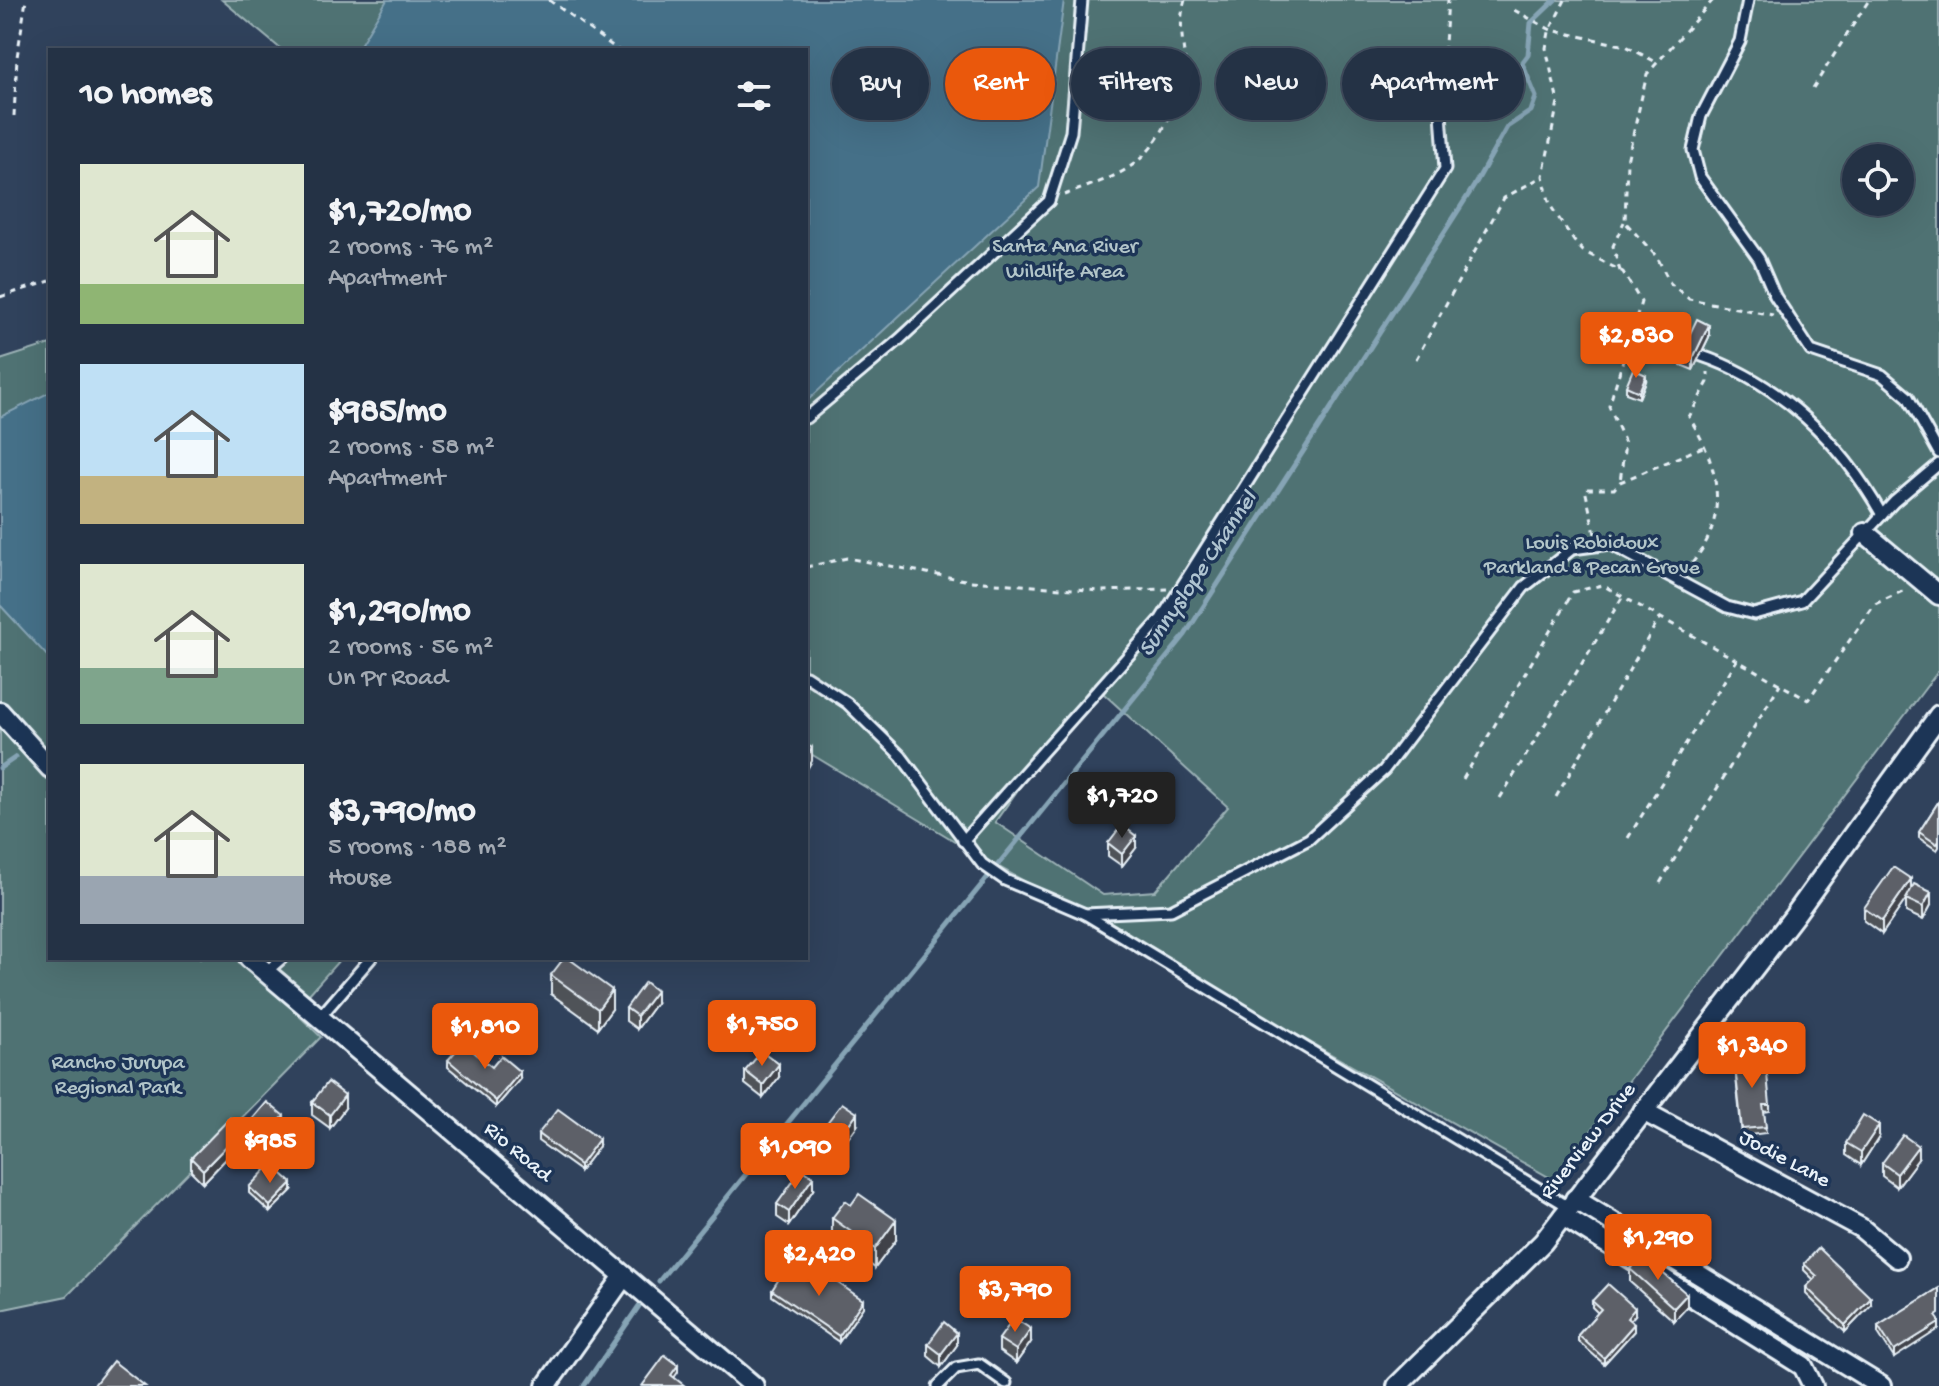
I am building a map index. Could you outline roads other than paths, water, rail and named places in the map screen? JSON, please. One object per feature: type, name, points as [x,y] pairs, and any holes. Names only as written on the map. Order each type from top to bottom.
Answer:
[{"type":"street","points":[[1865,533],[1939,595]]},
{"type":"street","points":[[0,712],[48,766]]},
{"type":"street","name":"Riverview Drive","points":[[1397,1386],[1543,1242],[1794,916],[1939,715]]},
{"type":"street","name":"Rio Road","points":[[251,960],[754,1386]]},
{"type":"street","name":"Jodie Lane","points":[[1643,1111],[1861,1228],[1897,1258]]},
{"type":"street","points":[[1569,1207],[1810,1378],[1821,1351]]},
{"type":"street","points":[[1569,1207],[1881,1386]]},
{"type":"street","points":[[546,1386],[631,1282]]},
{"type":"lane","points":[[808,416],[900,339],[1049,201],[1071,132],[1082,0]]},
{"type":"lane","points":[[1748,0],[1740,41],[1701,116],[1693,150],[1700,177],[1759,259],[1787,317],[1811,351],[1882,375],[1908,397],[1939,453]]},
{"type":"lane","points":[[963,841],[1161,619],[1445,169],[1441,120]]},
{"type":"lane","points":[[1699,355],[1723,363],[1793,404],[1858,472],[1882,515]]},
{"type":"lane","points":[[1085,914],[1171,910],[1309,839],[1384,770],[1524,587],[1572,549],[1610,544],[1727,607],[1754,614],[1802,601],[1882,515],[1939,464]]},
{"type":"lane","points":[[808,677],[847,703],[901,756],[982,864],[1005,880],[1085,914],[1569,1207]]},
{"type":"lane","points":[[266,972],[280,960]]},
{"type":"lane","points":[[320,1017],[369,960]]},
{"type":"lane","points":[[938,1386],[956,1368],[979,1364],[1006,1383]]},
{"type":"water","points":[[387,0],[1064,0],[1055,67],[1055,48],[945,48],[945,120],[1048,120],[1039,187],[808,400],[808,48],[358,48]]},
{"type":"water","points":[[48,393],[48,657],[0,605],[0,417]]},
{"type":"waterway","name":"Sunnyslope Channel","points":[[659,1281],[1185,635],[1474,186],[1507,127],[1531,111],[1536,97],[1522,63],[1528,55],[1531,23],[1555,0]]},
{"type":"waterway","points":[[0,768],[16,757]]},
{"type":"waterway","name":"Sunnyslope Channel","points":[[584,1386],[639,1306]]},
{"type":"park label","name":"Santa Ana River Wildlife Area","points":[[1065,260]]},
{"type":"park label","name":"Louis Robidoux Parkland & Pecan Grove","points":[[1592,556]]},
{"type":"park label","name":"Rancho Jurupa Regional Park","points":[[118,1076]]}]
